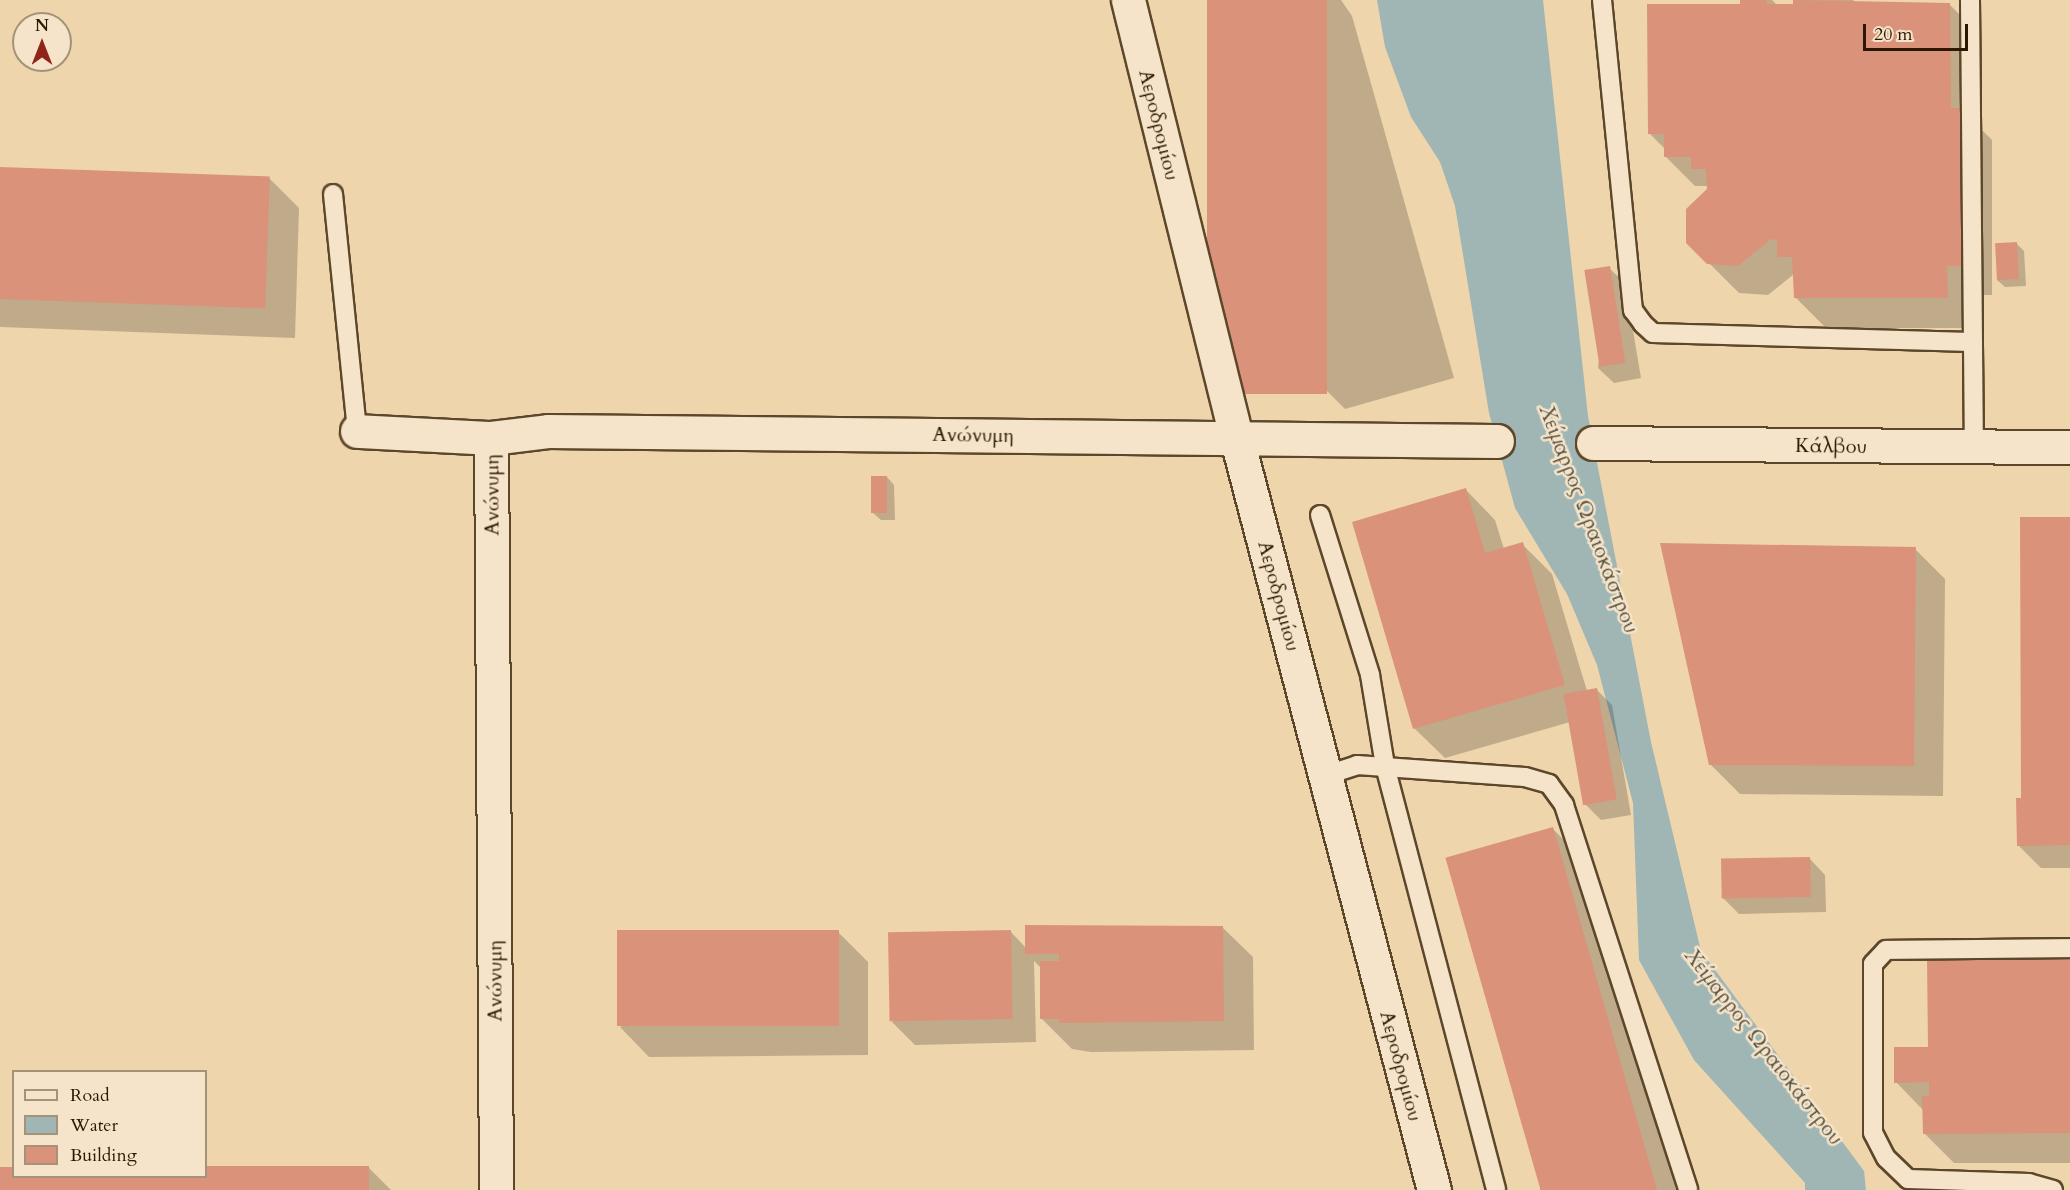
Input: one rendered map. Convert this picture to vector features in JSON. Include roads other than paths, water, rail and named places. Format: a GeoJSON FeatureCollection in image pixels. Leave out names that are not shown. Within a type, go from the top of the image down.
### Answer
{"type":"FeatureCollection","features":[{"type":"Feature","properties":{"kind":"street","name":"Αεροδρομίου"},"geometry":{"type":"LineString","coordinates":[[1128,0],[1236,436],[1327,775],[1434,1190]]}},
{"type":"Feature","properties":{"kind":"street"},"geometry":{"type":"LineString","coordinates":[[357,430],[491,438]]}},
{"type":"Feature","properties":{"kind":"street","name":"Ανώνυμη"},"geometry":{"type":"LineString","coordinates":[[496,1190],[491,438],[548,430],[1236,436],[1497,441]]}},
{"type":"Feature","properties":{"kind":"street","name":"Κάλβου"},"geometry":{"type":"LineString","coordinates":[[1593,443],[1974,448],[2070,447]]}},
{"type":"Feature","properties":{"kind":"lane"},"geometry":{"type":"LineString","coordinates":[[1602,0],[1633,310],[1643,324],[1653,333],[1971,342]]}},
{"type":"Feature","properties":{"kind":"lane"},"geometry":{"type":"LineString","coordinates":[[1970,0],[1971,342],[1974,448]]}},
{"type":"Feature","properties":{"kind":"lane"},"geometry":{"type":"LineString","coordinates":[[333,194],[357,430]]}},
{"type":"Feature","properties":{"kind":"lane"},"geometry":{"type":"LineString","coordinates":[[1320,514],[1370,675],[1385,766],[1496,1190]]}},
{"type":"Feature","properties":{"kind":"lane"},"geometry":{"type":"LineString","coordinates":[[1327,775],[1358,765],[1385,766],[1525,777],[1549,784],[1564,805],[1688,1190]]}},
{"type":"Feature","properties":{"kind":"lane"},"geometry":{"type":"LineString","coordinates":[[2053,1190],[2029,1183],[1908,1179],[1886,1158],[1873,1133],[1873,964],[1886,950],[2070,948]]}},
{"type":"Feature","properties":{"kind":"water","name":"Χείμαρρος Ωραιοκάστρου"},"geometry":{"type":"Polygon","coordinates":[[[1377,0],[1543,0],[1588,416],[1651,742],[1701,951],[1864,1171],[1866,1190],[1805,1190],[1805,1183],[1694,1060],[1639,960],[1633,803],[1597,665],[1567,594],[1515,508],[1489,413],[1455,206],[1440,162],[1411,117],[1385,47],[1377,0]]]}}]}
